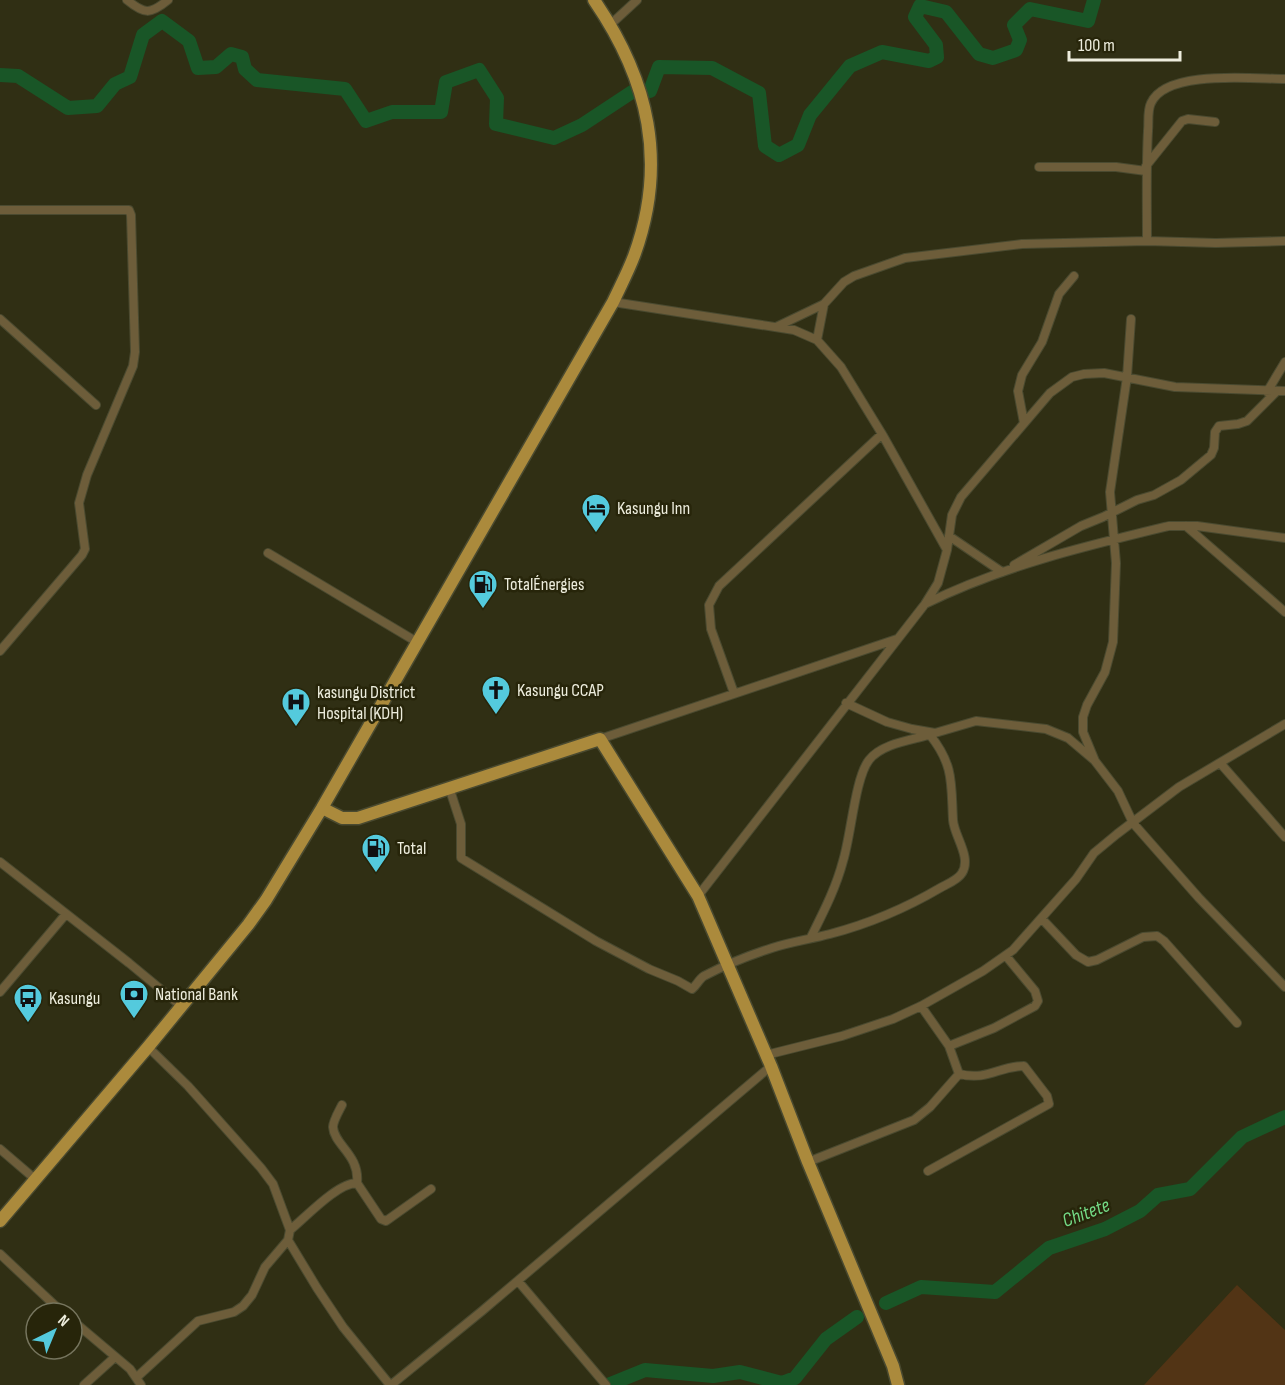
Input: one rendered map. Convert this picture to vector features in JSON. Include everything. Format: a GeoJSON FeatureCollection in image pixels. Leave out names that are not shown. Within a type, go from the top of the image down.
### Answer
{"type":"FeatureCollection","features":[{"type":"Feature","properties":{"kind":"main road"},"geometry":{"type":"LineString","coordinates":[[0,1221],[258,913],[322,808],[613,302],[634,255],[646,212],[651,162],[647,113],[635,74],[611,24],[594,0]]}},
{"type":"Feature","properties":{"kind":"main road"},"geometry":{"type":"LineString","coordinates":[[322,808],[350,819],[600,739],[698,896],[769,1060],[898,1385]]}},
{"type":"Feature","properties":{"kind":"street"},"geometry":{"type":"LineString","coordinates":[[127,0],[141,12],[158,8],[168,0]]}},
{"type":"Feature","properties":{"kind":"street"},"geometry":{"type":"LineString","coordinates":[[611,24],[637,0]]}},
{"type":"Feature","properties":{"kind":"street"},"geometry":{"type":"LineString","coordinates":[[1147,241],[1146,169],[1151,102],[1161,92],[1191,80],[1285,79]]}},
{"type":"Feature","properties":{"kind":"street"},"geometry":{"type":"LineString","coordinates":[[1146,169],[1182,121],[1188,119],[1215,122]]}},
{"type":"Feature","properties":{"kind":"street"},"geometry":{"type":"LineString","coordinates":[[1039,167],[1146,169]]}},
{"type":"Feature","properties":{"kind":"street"},"geometry":{"type":"LineString","coordinates":[[0,210],[129,210],[135,352],[133,366],[87,475],[79,503],[85,549],[0,651]]}},
{"type":"Feature","properties":{"kind":"street"},"geometry":{"type":"LineString","coordinates":[[775,327],[824,304],[844,282],[854,276],[905,258],[1022,244],[1285,241]]}},
{"type":"Feature","properties":{"kind":"street"},"geometry":{"type":"LineString","coordinates":[[1024,423],[1018,391],[1022,375],[1042,342],[1059,294],[1074,276]]}},
{"type":"Feature","properties":{"kind":"street"},"geometry":{"type":"LineString","coordinates":[[613,302],[794,330],[817,340],[841,366],[947,550]]}},
{"type":"Feature","properties":{"kind":"street"},"geometry":{"type":"LineString","coordinates":[[817,340],[824,304]]}},
{"type":"Feature","properties":{"kind":"street"},"geometry":{"type":"LineString","coordinates":[[1095,761],[1083,732],[1083,717],[1105,672],[1113,642],[1116,612],[1111,478],[1127,377],[1131,318]]}},
{"type":"Feature","properties":{"kind":"street"},"geometry":{"type":"LineString","coordinates":[[0,319],[96,405]]}},
{"type":"Feature","properties":{"kind":"street"},"geometry":{"type":"LineString","coordinates":[[1004,571],[1080,526],[1137,500],[1154,495],[1181,480],[1211,455],[1218,426],[1246,421],[1272,392],[1285,362]]}},
{"type":"Feature","properties":{"kind":"street"},"geometry":{"type":"LineString","coordinates":[[698,896],[925,604],[938,584],[947,550],[952,515],[961,497],[1055,388],[1072,377],[1093,373],[1182,387],[1285,391]]}},
{"type":"Feature","properties":{"kind":"street"},"geometry":{"type":"LineString","coordinates":[[734,693],[711,630],[709,604],[719,586],[882,434]]}},
{"type":"Feature","properties":{"kind":"street"},"geometry":{"type":"LineString","coordinates":[[925,604],[967,584],[1004,571],[1169,526],[1210,527],[1285,538]]}},
{"type":"Feature","properties":{"kind":"street"},"geometry":{"type":"LineString","coordinates":[[1186,526],[1285,612]]}},
{"type":"Feature","properties":{"kind":"street"},"geometry":{"type":"LineString","coordinates":[[949,536],[1004,571]]}},
{"type":"Feature","properties":{"kind":"street"},"geometry":{"type":"LineString","coordinates":[[268,553],[417,642]]}},
{"type":"Feature","properties":{"kind":"street"},"geometry":{"type":"LineString","coordinates":[[600,739],[897,639]]}},
{"type":"Feature","properties":{"kind":"street"},"geometry":{"type":"LineString","coordinates":[[449,787],[461,824],[461,858],[596,941],[692,988],[704,976],[774,947],[830,934],[884,915],[925,897],[957,879],[962,873],[965,866],[962,846],[953,827],[948,764],[932,734],[887,722],[846,703]]}},
{"type":"Feature","properties":{"kind":"street"},"geometry":{"type":"LineString","coordinates":[[811,937],[829,901],[843,862],[860,778],[869,759],[884,748],[976,722],[1016,724],[1046,729],[1068,738],[1095,761],[1118,792],[1133,823],[1199,898],[1285,987]]}},
{"type":"Feature","properties":{"kind":"street"},"geometry":{"type":"LineString","coordinates":[[288,1240],[343,1326],[391,1385],[518,1281],[769,1060],[864,1030],[921,1006],[1006,956],[1042,919],[1094,853],[1179,787],[1285,724]]}},
{"type":"Feature","properties":{"kind":"street"},"geometry":{"type":"LineString","coordinates":[[1221,764],[1285,837]]}},
{"type":"Feature","properties":{"kind":"street"},"geometry":{"type":"LineString","coordinates":[[0,862],[181,1006]]}},
{"type":"Feature","properties":{"kind":"street"},"geometry":{"type":"LineString","coordinates":[[0,992],[66,914]]}},
{"type":"Feature","properties":{"kind":"street"},"geometry":{"type":"LineString","coordinates":[[1042,919],[1076,955],[1088,962],[1097,960],[1143,937],[1157,936],[1237,1023]]}},
{"type":"Feature","properties":{"kind":"street"},"geometry":{"type":"LineString","coordinates":[[949,1046],[994,1028],[1035,1006],[1038,1000],[1035,991],[1006,956]]}},
{"type":"Feature","properties":{"kind":"street"},"geometry":{"type":"LineString","coordinates":[[921,1006],[949,1046],[959,1074]]}},
{"type":"Feature","properties":{"kind":"street"},"geometry":{"type":"LineString","coordinates":[[84,1330],[139,1381],[198,1321],[234,1312],[243,1306],[252,1295],[265,1267],[288,1240],[290,1230],[273,1184],[188,1086],[148,1047]]}},
{"type":"Feature","properties":{"kind":"street"},"geometry":{"type":"LineString","coordinates":[[928,1171],[1049,1104],[1047,1096],[1024,1066],[984,1076],[973,1077],[959,1074]]}},
{"type":"Feature","properties":{"kind":"street"},"geometry":{"type":"LineString","coordinates":[[808,1162],[914,1120],[930,1107],[959,1074]]}},
{"type":"Feature","properties":{"kind":"street"},"geometry":{"type":"LineString","coordinates":[[342,1105],[333,1127],[336,1136],[356,1164],[357,1182],[381,1219],[386,1221],[431,1189]]}},
{"type":"Feature","properties":{"kind":"street"},"geometry":{"type":"LineString","coordinates":[[0,1149],[35,1179]]}},
{"type":"Feature","properties":{"kind":"street"},"geometry":{"type":"LineString","coordinates":[[290,1230],[322,1202],[350,1183],[357,1182]]}},
{"type":"Feature","properties":{"kind":"street"},"geometry":{"type":"LineString","coordinates":[[0,1254],[50,1301]]}},
{"type":"Feature","properties":{"kind":"street"},"geometry":{"type":"LineString","coordinates":[[518,1281],[606,1385]]}},
{"type":"Feature","properties":{"kind":"street"},"geometry":{"type":"LineString","coordinates":[[84,1385],[115,1357]]}},
{"type":"Feature","properties":{"kind":"shaded area"},"geometry":{"type":"Polygon","coordinates":[[[1237,1285],[1285,1330],[1285,1385],[1144,1385],[1237,1285]]]}},
{"type":"Feature","properties":{"kind":"waterway"},"geometry":{"type":"LineString","coordinates":[[650,91],[659,67],[712,68],[759,93],[765,146],[779,155],[798,145],[810,115],[850,66],[882,52],[929,61],[937,57],[936,45],[915,17],[920,6],[946,12],[979,54],[993,58],[1016,50],[1020,40],[1014,25],[1030,9],[1088,21],[1094,0]]}},
{"type":"Feature","properties":{"kind":"waterway"},"geometry":{"type":"LineString","coordinates":[[0,75],[18,76],[68,108],[97,106],[115,84],[130,77],[143,35],[162,21],[189,41],[198,68],[216,67],[231,54],[242,57],[245,69],[257,80],[345,89],[366,121],[392,112],[441,112],[446,82],[479,70],[497,98],[496,124],[554,138],[582,125],[632,92]]}},
{"type":"Feature","properties":{"kind":"waterway","name":"Chitete"},"geometry":{"type":"LineString","coordinates":[[886,1303],[921,1287],[995,1292],[1049,1248],[1105,1229],[1140,1211],[1158,1195],[1190,1189],[1242,1137],[1285,1117]]}},
{"type":"Feature","properties":{"kind":"waterway","name":"Chitete"},"geometry":{"type":"LineString","coordinates":[[608,1385],[645,1370],[713,1376],[740,1372],[782,1383],[795,1378],[826,1339],[857,1317]]}},
{"type":"Feature","properties":{"kind":"place","name":"Kasungu Inn"},"geometry":{"type":"Point","coordinates":[596,534]}},
{"type":"Feature","properties":{"kind":"place","name":"TotalÉnergies"},"geometry":{"type":"Point","coordinates":[483,610]}},
{"type":"Feature","properties":{"kind":"place","name":"Kasungu CCAP"},"geometry":{"type":"Point","coordinates":[496,716]}},
{"type":"Feature","properties":{"kind":"place","name":"kasungu District Hospital (KDH)"},"geometry":{"type":"Point","coordinates":[296,728]}},
{"type":"Feature","properties":{"kind":"place","name":"Total"},"geometry":{"type":"Point","coordinates":[376,874]}},
{"type":"Feature","properties":{"kind":"place","name":"National Bank"},"geometry":{"type":"Point","coordinates":[134,1020]}},
{"type":"Feature","properties":{"kind":"place","name":"Kasungu"},"geometry":{"type":"Point","coordinates":[28,1024]}}]}
